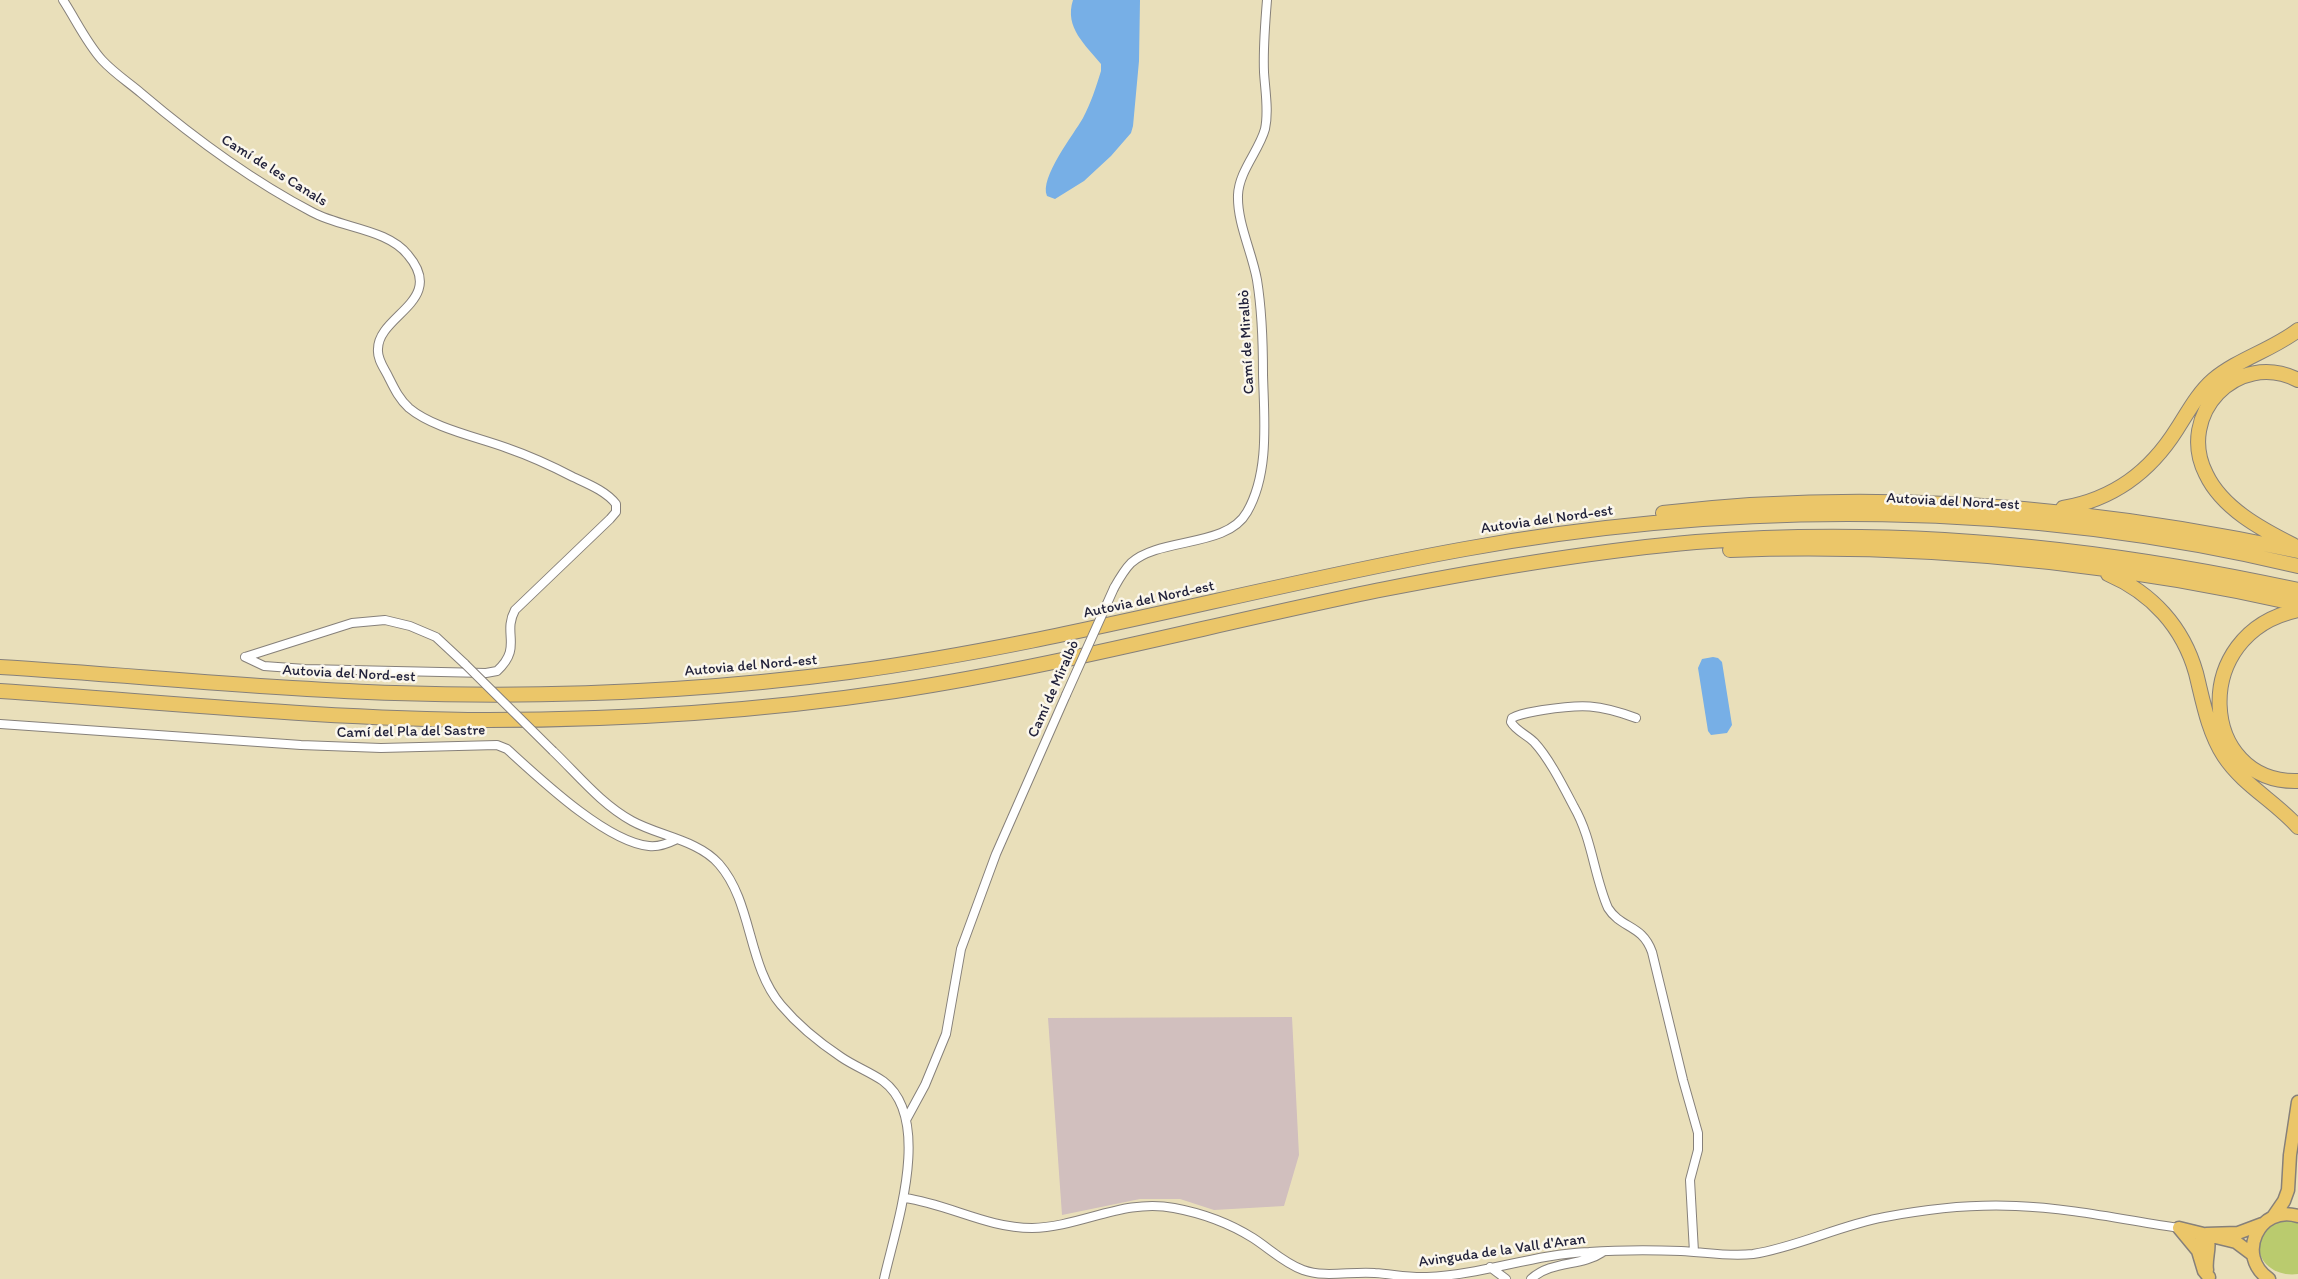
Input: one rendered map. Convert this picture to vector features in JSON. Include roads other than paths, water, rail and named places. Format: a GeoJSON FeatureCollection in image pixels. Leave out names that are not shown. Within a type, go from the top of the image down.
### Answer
{"type":"FeatureCollection","features":[{"type":"Feature","properties":{"kind":"highway"},"geometry":{"type":"LineString","coordinates":[[2048,510],[2089,502],[2122,488],[2156,459],[2208,385],[2227,370],[2298,330]]}},
{"type":"Feature","properties":{"kind":"highway"},"geometry":{"type":"LineString","coordinates":[[2298,380],[2281,373],[2266,372],[2252,374],[2230,383],[2214,397],[2206,408],[2200,424],[2198,446],[2206,476],[2226,501],[2269,532],[2298,549]]}},
{"type":"Feature","properties":{"kind":"highway"},"geometry":{"type":"LineString","coordinates":[[1306,581],[1337,567],[1438,547],[1558,527],[1684,510],[1792,503],[1886,500],[1947,502],[2048,510],[2168,526],[2298,549]]}},
{"type":"Feature","properties":{"kind":"highway","name":"Autovia del Nord-est"},"geometry":{"type":"LineString","coordinates":[[0,667],[306,689],[397,693],[543,695],[688,688],[836,674],[964,654],[1095,629],[1306,581],[1455,550],[1599,528],[1711,518],[1802,513],[1948,516],[2067,526],[2173,541],[2298,566]]}},
{"type":"Feature","properties":{"kind":"highway"},"geometry":{"type":"LineString","coordinates":[[0,691],[290,712],[406,718],[574,719],[714,711],[894,691],[984,676],[1387,588],[1546,561],[1693,543],[1772,539],[1889,538],[1959,541],[2134,559],[2298,590]]}},
{"type":"Feature","properties":{"kind":"highway"},"geometry":{"type":"LineString","coordinates":[[1632,550],[1645,553],[1783,549],[1969,555],[2091,567],[2197,583],[2298,604]]}},
{"type":"Feature","properties":{"kind":"highway"},"geometry":{"type":"LineString","coordinates":[[2091,567],[2137,589],[2151,600],[2168,618],[2188,652],[2211,728],[2224,755],[2240,775],[2298,827]]}},
{"type":"Feature","properties":{"kind":"highway"},"geometry":{"type":"LineString","coordinates":[[2298,610],[2277,615],[2262,622],[2238,645],[2225,668],[2219,702],[2227,735],[2243,760],[2253,770],[2270,778],[2298,781]]}},
{"type":"Feature","properties":{"kind":"main road"},"geometry":{"type":"LineString","coordinates":[[2276,1216],[2288,1190],[2291,1148],[2298,1102]]}},
{"type":"Feature","properties":{"kind":"main road"},"geometry":{"type":"LineString","coordinates":[[2206,1234],[2238,1234],[2276,1216],[2290,1199],[2298,1167]]}},
{"type":"Feature","properties":{"kind":"main road"},"geometry":{"type":"LineString","coordinates":[[2276,1216],[2298,1216]]}},
{"type":"Feature","properties":{"kind":"main road"},"geometry":{"type":"LineString","coordinates":[[2262,1224],[2253,1241],[2252,1254],[2256,1265],[2265,1277]]}},
{"type":"Feature","properties":{"kind":"main road"},"geometry":{"type":"LineString","coordinates":[[2178,1228],[2238,1243],[2252,1254]]}},
{"type":"Feature","properties":{"kind":"main road"},"geometry":{"type":"LineString","coordinates":[[2178,1228],[2203,1250]]}},
{"type":"Feature","properties":{"kind":"main road"},"geometry":{"type":"LineString","coordinates":[[2206,1234],[2203,1250],[2210,1278]]}},
{"type":"Feature","properties":{"kind":"main road"},"geometry":{"type":"LineString","coordinates":[[2203,1250],[2224,1240]]}},
{"type":"Feature","properties":{"kind":"street","name":"Camí de les Canals"},"geometry":{"type":"LineString","coordinates":[[63,0],[90,45],[101,59],[183,129],[308,210],[338,224],[384,238],[402,248],[409,256],[418,273],[419,285],[417,292],[409,305],[384,333],[378,346],[382,365],[396,393],[408,407],[439,424],[518,452],[582,481],[614,501],[616,512],[515,610],[511,621],[511,653],[497,671],[486,673],[305,669],[264,666],[245,657],[352,624],[385,620],[410,626],[436,637],[465,664],[553,751],[594,791],[622,815],[641,826],[675,840]]}},
{"type":"Feature","properties":{"kind":"street","name":"Camí de Miralbò"},"geometry":{"type":"LineString","coordinates":[[906,1120],[925,1085],[946,1034],[962,949],[992,863],[1114,588],[1126,569],[1140,557],[1215,534],[1233,526],[1248,511],[1257,484],[1264,435],[1262,324],[1256,279],[1241,217],[1238,196],[1243,177],[1262,137],[1266,123],[1264,50],[1267,0]]}},
{"type":"Feature","properties":{"kind":"street"},"geometry":{"type":"LineString","coordinates":[[1636,718],[1608,708],[1582,705],[1523,714],[1512,718],[1511,722],[1538,748],[1578,815],[1608,908],[1616,917],[1642,934],[1650,946],[1685,1090],[1698,1132],[1698,1150],[1690,1175],[1694,1252]]}},
{"type":"Feature","properties":{"kind":"street","name":"Camí del Pla del Sastre"},"geometry":{"type":"LineString","coordinates":[[0,724],[292,745],[381,748],[497,745],[507,749],[569,802],[618,835],[647,846],[661,846],[675,840]]}},
{"type":"Feature","properties":{"kind":"street"},"geometry":{"type":"LineString","coordinates":[[675,840],[706,854],[724,871],[739,903],[762,974],[778,1001],[830,1049],[888,1085],[900,1102],[906,1120],[909,1149],[905,1198],[884,1279]]}},
{"type":"Feature","properties":{"kind":"street","name":"Avinguda de la Vall d'Aran"},"geometry":{"type":"LineString","coordinates":[[905,1198],[991,1223],[1031,1228],[1068,1223],[1132,1206],[1173,1208],[1233,1227],[1288,1263],[1303,1270],[1317,1273],[1376,1273],[1424,1277],[1562,1254],[1604,1251],[1694,1252],[1716,1255],[1751,1254],[1871,1220],[1915,1213],[1992,1206],[2060,1210],[2178,1228]]}},
{"type":"Feature","properties":{"kind":"street"},"geometry":{"type":"LineString","coordinates":[[1531,1279],[1550,1267],[1589,1259],[1604,1251]]}},
{"type":"Feature","properties":{"kind":"street"},"geometry":{"type":"LineString","coordinates":[[1490,1266],[1506,1279]]}},
{"type":"Feature","properties":{"kind":"water"},"geometry":{"type":"Polygon","coordinates":[[[1073,0],[1140,0],[1139,61],[1131,133],[1111,156],[1084,181],[1055,199],[1047,196],[1048,178],[1086,112],[1101,71],[1101,64],[1083,43],[1074,28],[1071,19],[1073,0]]]}},
{"type":"Feature","properties":{"kind":"water"},"geometry":{"type":"Polygon","coordinates":[[[1718,658],[1722,662],[1732,725],[1727,733],[1711,735],[1708,731],[1698,668],[1702,659],[1718,658]]]}}]}
